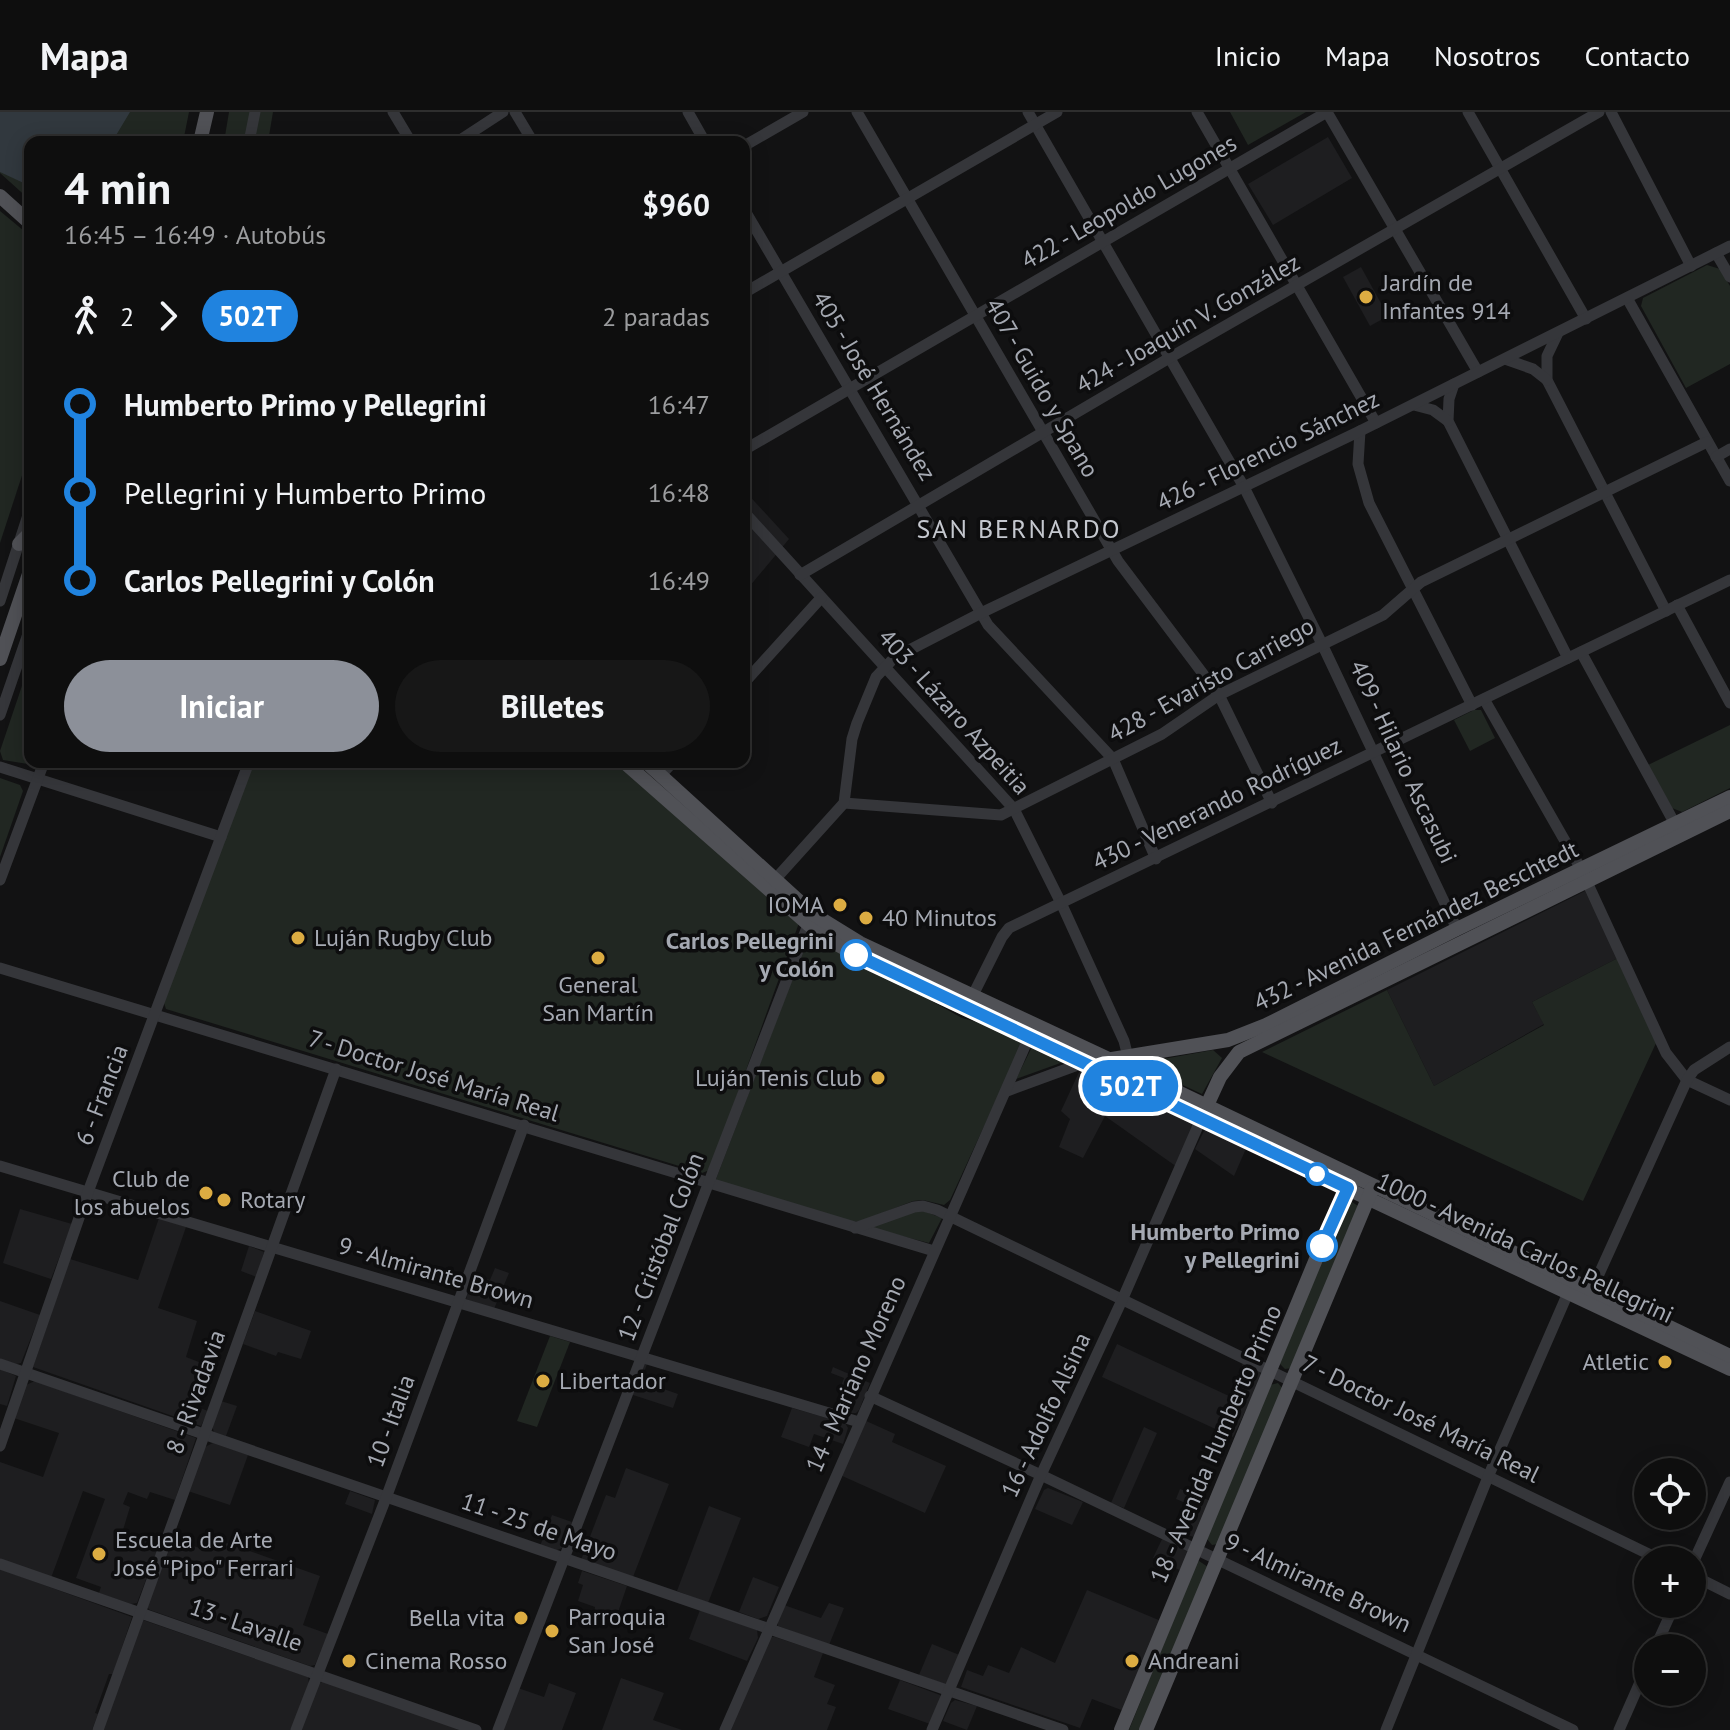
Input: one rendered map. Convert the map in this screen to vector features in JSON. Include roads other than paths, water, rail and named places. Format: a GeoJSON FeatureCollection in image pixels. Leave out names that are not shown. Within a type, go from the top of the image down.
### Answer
{"type":"FeatureCollection","features":[{"type":"Feature","properties":{"kind":"main road"},"geometry":{"type":"LineString","coordinates":[[204,136],[207,112]]}},
{"type":"Feature","properties":{"kind":"main road"},"geometry":{"type":"LineString","coordinates":[[0,196],[24,218]]}},
{"type":"Feature","properties":{"kind":"main road"},"geometry":{"type":"LineString","coordinates":[[19,544],[24,539]]}},
{"type":"Feature","properties":{"kind":"main road"},"geometry":{"type":"LineString","coordinates":[[0,659],[24,593]]}},
{"type":"Feature","properties":{"kind":"main road","name":"1000 - Avenida Carlos Pellegrini"},"geometry":{"type":"LineString","coordinates":[[631,768],[772,884]]}},
{"type":"Feature","properties":{"kind":"main road","name":"1000 - Avenida Carlos Pellegrini"},"geometry":{"type":"LineString","coordinates":[[653,768],[810,919],[824,937],[879,968],[1083,1063],[1204,1113],[1570,1288],[1730,1356]]}},
{"type":"Feature","properties":{"kind":"main road","name":"432 - Avenida Fernández Beschtedt"},"geometry":{"type":"LineString","coordinates":[[1204,1113],[1226,1066],[1239,1052],[1730,797]]}},
{"type":"Feature","properties":{"kind":"main road","name":"432 - Avenida Fernández Beschtedt"},"geometry":{"type":"LineString","coordinates":[[1111,1060],[1238,1037],[1457,929],[1730,811]]}},
{"type":"Feature","properties":{"kind":"main road","name":"1000 - Avenida Carlos Pellegrini"},"geometry":{"type":"LineString","coordinates":[[810,919],[1111,1060],[1204,1113]]}},
{"type":"Feature","properties":{"kind":"main road"},"geometry":{"type":"LineString","coordinates":[[1212,1042],[1221,1051],[1226,1066]]}},
{"type":"Feature","properties":{"kind":"main road"},"geometry":{"type":"LineString","coordinates":[[1083,1063],[1111,1060]]}},
{"type":"Feature","properties":{"kind":"main road","name":"18 - Avenida Humberto Primo"},"geometry":{"type":"LineString","coordinates":[[1121,1730],[1351,1182]]}},
{"type":"Feature","properties":{"kind":"main road","name":"18 - Avenida Humberto Primo"},"geometry":{"type":"LineString","coordinates":[[1146,1730],[1371,1191]]}},
{"type":"Feature","properties":{"kind":"main road","name":"1000 - Avenida Carlos Pellegrini"},"geometry":{"type":"LineString","coordinates":[[1589,1296],[1730,1369]]}},
{"type":"Feature","properties":{"kind":"street"},"geometry":{"type":"LineString","coordinates":[[250,136],[255,112]]}},
{"type":"Feature","properties":{"kind":"street"},"geometry":{"type":"LineString","coordinates":[[393,112],[407,136]]}},
{"type":"Feature","properties":{"kind":"street"},"geometry":{"type":"LineString","coordinates":[[466,136],[503,112]]}},
{"type":"Feature","properties":{"kind":"street"},"geometry":{"type":"LineString","coordinates":[[515,112],[529,136]]}},
{"type":"Feature","properties":{"kind":"street"},"geometry":{"type":"LineString","coordinates":[[688,112],[702,136]]}},
{"type":"Feature","properties":{"kind":"street"},"geometry":{"type":"LineString","coordinates":[[750,143],[803,112]]}},
{"type":"Feature","properties":{"kind":"street","name":"407 - Guido y Spano"},"geometry":{"type":"LineString","coordinates":[[857,112],[1111,550],[1219,695],[1272,803]]}},
{"type":"Feature","properties":{"kind":"street","name":"409 - Hilario Ascasubi"},"geometry":{"type":"LineString","coordinates":[[1028,112],[1244,487],[1457,929]]}},
{"type":"Feature","properties":{"kind":"street"},"geometry":{"type":"LineString","coordinates":[[750,290],[1057,112]]}},
{"type":"Feature","properties":{"kind":"street"},"geometry":{"type":"LineString","coordinates":[[1197,112],[1376,423]]}},
{"type":"Feature","properties":{"kind":"street"},"geometry":{"type":"LineString","coordinates":[[1327,112],[1478,372]]}},
{"type":"Feature","properties":{"kind":"street","name":"422 - Leopoldo Lugones"},"geometry":{"type":"LineString","coordinates":[[750,447],[1327,112]]}},
{"type":"Feature","properties":{"kind":"street"},"geometry":{"type":"LineString","coordinates":[[1468,112],[1586,319]]}},
{"type":"Feature","properties":{"kind":"street","name":"424 - Joaquín V. González"},"geometry":{"type":"LineString","coordinates":[[800,575],[1171,357],[1599,112]]}},
{"type":"Feature","properties":{"kind":"street"},"geometry":{"type":"LineString","coordinates":[[1611,112],[1691,266]]}},
{"type":"Feature","properties":{"kind":"street","name":"405 - José Hernández"},"geometry":{"type":"LineString","coordinates":[[750,219],[988,625],[1113,759],[1156,859]]}},
{"type":"Feature","properties":{"kind":"street","name":"426 - Florencio Sánchez"},"geometry":{"type":"LineString","coordinates":[[844,803],[852,739],[870,689],[894,658],[1413,405],[1730,246]]}},
{"type":"Feature","properties":{"kind":"street"},"geometry":{"type":"LineString","coordinates":[[1716,253],[1730,277]]}},
{"type":"Feature","properties":{"kind":"street"},"geometry":{"type":"LineString","coordinates":[[1627,298],[1730,481]]}},
{"type":"Feature","properties":{"kind":"street"},"geometry":{"type":"LineString","coordinates":[[1547,380],[1547,356],[1559,333]]}},
{"type":"Feature","properties":{"kind":"street"},"geometry":{"type":"LineString","coordinates":[[1505,359],[1533,369],[1547,380],[1666,611]]}},
{"type":"Feature","properties":{"kind":"street"},"geometry":{"type":"LineString","coordinates":[[1448,421],[1449,399],[1454,384]]}},
{"type":"Feature","properties":{"kind":"street"},"geometry":{"type":"LineString","coordinates":[[1413,405],[1433,410],[1448,421],[1568,658]]}},
{"type":"Feature","properties":{"kind":"street"},"geometry":{"type":"LineString","coordinates":[[1360,431],[1358,464],[1363,489],[1472,705]]}},
{"type":"Feature","properties":{"kind":"street","name":"428 - Evaristo Carriego"},"geometry":{"type":"LineString","coordinates":[[844,803],[993,816],[1014,809],[1162,734],[1219,695],[1383,615],[1413,588],[1707,442]]}},
{"type":"Feature","properties":{"kind":"street"},"geometry":{"type":"LineString","coordinates":[[1716,457],[1730,449]]}},
{"type":"Feature","properties":{"kind":"street","name":"403 - Lázaro Azpeitia"},"geometry":{"type":"LineString","coordinates":[[750,519],[1014,809],[1062,905],[1124,1041],[1128,1057]]}},
{"type":"Feature","properties":{"kind":"street"},"geometry":{"type":"LineString","coordinates":[[0,601],[4,575],[24,528]]}},
{"type":"Feature","properties":{"kind":"street"},"geometry":{"type":"LineString","coordinates":[[4,575],[24,578]]}},
{"type":"Feature","properties":{"kind":"street","name":"430 - Venerando Rodríguez"},"geometry":{"type":"LineString","coordinates":[[972,997],[1009,928],[1730,580]]}},
{"type":"Feature","properties":{"kind":"street"},"geometry":{"type":"LineString","coordinates":[[750,676],[821,598]]}},
{"type":"Feature","properties":{"kind":"street"},"geometry":{"type":"LineString","coordinates":[[1677,605],[1730,703]]}},
{"type":"Feature","properties":{"kind":"street"},"geometry":{"type":"LineString","coordinates":[[0,715],[24,645]]}},
{"type":"Feature","properties":{"kind":"street"},"geometry":{"type":"LineString","coordinates":[[1581,652],[1675,824]]}},
{"type":"Feature","properties":{"kind":"street"},"geometry":{"type":"LineString","coordinates":[[1484,699],[1584,874],[1666,1053],[1687,1080],[1730,1100]]}},
{"type":"Feature","properties":{"kind":"street"},"geometry":{"type":"LineString","coordinates":[[0,767],[221,837]]}},
{"type":"Feature","properties":{"kind":"street"},"geometry":{"type":"LineString","coordinates":[[0,880],[42,768]]}},
{"type":"Feature","properties":{"kind":"street","name":"6 - Francia"},"geometry":{"type":"LineString","coordinates":[[0,1446],[88,1192],[247,768]]}},
{"type":"Feature","properties":{"kind":"street"},"geometry":{"type":"LineString","coordinates":[[661,775],[667,768]]}},
{"type":"Feature","properties":{"kind":"street"},"geometry":{"type":"LineString","coordinates":[[772,884],[844,803]]}},
{"type":"Feature","properties":{"kind":"street","name":"12 - Cristóbal Colón"},"geometry":{"type":"LineString","coordinates":[[498,1730],[810,919]]}},
{"type":"Feature","properties":{"kind":"street","name":"7 - Doctor José María Real"},"geometry":{"type":"LineString","coordinates":[[0,968],[934,1251]]}},
{"type":"Feature","properties":{"kind":"street","name":"14 - Mariano Moreno"},"geometry":{"type":"LineString","coordinates":[[725,1730],[1029,1037]]}},
{"type":"Feature","properties":{"kind":"street"},"geometry":{"type":"LineString","coordinates":[[1589,1296],[1687,1080],[1694,1070],[1730,1047]]}},
{"type":"Feature","properties":{"kind":"street"},"geometry":{"type":"LineString","coordinates":[[1007,1091],[1083,1063]]}},
{"type":"Feature","properties":{"kind":"street","name":"8 - Rivadavia"},"geometry":{"type":"LineString","coordinates":[[98,1730],[336,1069]]}},
{"type":"Feature","properties":{"kind":"street","name":"16 - Adolfo Alsina"},"geometry":{"type":"LineString","coordinates":[[932,1730],[1041,1475],[1204,1113]]}},
{"type":"Feature","properties":{"kind":"street","name":"10 - Italia"},"geometry":{"type":"LineString","coordinates":[[296,1730],[386,1498],[524,1125]]}},
{"type":"Feature","properties":{"kind":"street","name":"9 - Almirante Brown"},"geometry":{"type":"LineString","coordinates":[[0,1166],[859,1422]]}},
{"type":"Feature","properties":{"kind":"street","name":"7 - Doctor José María Real"},"geometry":{"type":"LineString","coordinates":[[855,1228],[914,1207],[923,1206],[950,1217],[1634,1547]]}},
{"type":"Feature","properties":{"kind":"street"},"geometry":{"type":"LineString","coordinates":[[1386,1730],[1488,1477],[1570,1288]]}},
{"type":"Feature","properties":{"kind":"street","name":"11 - 25 de Mayo"},"geometry":{"type":"LineString","coordinates":[[0,1364],[1063,1730]]}},
{"type":"Feature","properties":{"kind":"street","name":"9 - Almirante Brown"},"geometry":{"type":"LineString","coordinates":[[870,1396],[1573,1730]]}},
{"type":"Feature","properties":{"kind":"street"},"geometry":{"type":"LineString","coordinates":[[1701,1546],[1730,1482]]}},
{"type":"Feature","properties":{"kind":"street","name":"13 - Lavalle"},"geometry":{"type":"LineString","coordinates":[[0,1564],[476,1730]]}},
{"type":"Feature","properties":{"kind":"street"},"geometry":{"type":"LineString","coordinates":[[1706,1582],[1730,1594]]}},
{"type":"Feature","properties":{"kind":"street"},"geometry":{"type":"LineString","coordinates":[[1619,1730],[1634,1696]]}},
{"type":"Feature","properties":{"kind":"place","name":"Jardín de Infantes 914"},"geometry":{"type":"Point","coordinates":[1366,297]}},
{"type":"Feature","properties":{"kind":"place","name":"IOMA"},"geometry":{"type":"Point","coordinates":[840,905]}},
{"type":"Feature","properties":{"kind":"place","name":"40 Minutos"},"geometry":{"type":"Point","coordinates":[866,918]}},
{"type":"Feature","properties":{"kind":"place","name":"Luján Rugby Club"},"geometry":{"type":"Point","coordinates":[298,938]}},
{"type":"Feature","properties":{"kind":"place","name":"Carlos Pellegrini y Colón"},"geometry":{"type":"Point","coordinates":[856,955]}},
{"type":"Feature","properties":{"kind":"place","name":"General San Martín"},"geometry":{"type":"Point","coordinates":[598,958]}},
{"type":"Feature","properties":{"kind":"place","name":"Luján Tenis Club"},"geometry":{"type":"Point","coordinates":[878,1078]}},
{"type":"Feature","properties":{"kind":"place","name":"Club de los abuelos"},"geometry":{"type":"Point","coordinates":[206,1193]}},
{"type":"Feature","properties":{"kind":"place","name":"Rotary"},"geometry":{"type":"Point","coordinates":[224,1200]}},
{"type":"Feature","properties":{"kind":"place","name":"Humberto Primo y Pellegrini"},"geometry":{"type":"Point","coordinates":[1322,1246]}},
{"type":"Feature","properties":{"kind":"place","name":"Atletic"},"geometry":{"type":"Point","coordinates":[1665,1362]}},
{"type":"Feature","properties":{"kind":"place","name":"Libertador"},"geometry":{"type":"Point","coordinates":[543,1381]}},
{"type":"Feature","properties":{"kind":"place","name":"Escuela de Arte José \"Pipo\" Ferrari"},"geometry":{"type":"Point","coordinates":[99,1554]}},
{"type":"Feature","properties":{"kind":"place","name":"Bella vita"},"geometry":{"type":"Point","coordinates":[521,1618]}},
{"type":"Feature","properties":{"kind":"place","name":"Parroquia San José"},"geometry":{"type":"Point","coordinates":[552,1631]}},
{"type":"Feature","properties":{"kind":"place","name":"Cinema Rosso"},"geometry":{"type":"Point","coordinates":[349,1661]}},
{"type":"Feature","properties":{"kind":"place","name":"Andreani"},"geometry":{"type":"Point","coordinates":[1132,1661]}},
{"type":"Feature","properties":{"kind":"district","name":"SAN BERNARDO"},"geometry":{"type":"Point","coordinates":[1019,529]}}]}
